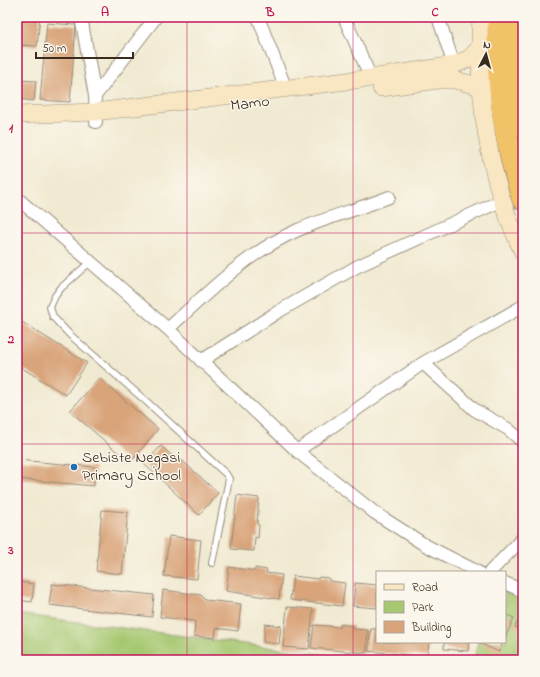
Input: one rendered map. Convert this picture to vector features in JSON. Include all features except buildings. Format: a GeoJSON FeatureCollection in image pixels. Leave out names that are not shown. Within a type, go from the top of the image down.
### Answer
{"type":"FeatureCollection","features":[{"type":"Feature","properties":{"kind":"highway"},"geometry":{"type":"LineString","coordinates":[[499,17],[499,77],[504,123],[513,168],[513,200]]}},
{"type":"Feature","properties":{"kind":"highway"},"geometry":{"type":"LineString","coordinates":[[517,17],[516,61],[523,125]]}},
{"type":"Feature","properties":{"kind":"street"},"geometry":{"type":"LineString","coordinates":[[81,17],[95,110]]}},
{"type":"Feature","properties":{"kind":"street"},"geometry":{"type":"LineString","coordinates":[[95,110],[156,17]]}},
{"type":"Feature","properties":{"kind":"street"},"geometry":{"type":"LineString","coordinates":[[258,17],[286,89]]}},
{"type":"Feature","properties":{"kind":"street"},"geometry":{"type":"LineString","coordinates":[[344,17],[371,78]]}},
{"type":"Feature","properties":{"kind":"street"},"geometry":{"type":"LineString","coordinates":[[438,17],[454,65]]}},
{"type":"Feature","properties":{"kind":"street"},"geometry":{"type":"LineString","coordinates":[[481,17],[479,48],[482,87],[490,148],[513,200],[523,252]]}},
{"type":"Feature","properties":{"kind":"street"},"geometry":{"type":"LineString","coordinates":[[17,115],[95,110],[371,78],[454,65],[470,58],[479,48]]}},
{"type":"Feature","properties":{"kind":"street","name":"Mamo"},"geometry":{"type":"LineString","coordinates":[[17,126],[95,110],[438,80],[456,80],[482,87]]}},
{"type":"Feature","properties":{"kind":"street"},"geometry":{"type":"LineString","coordinates":[[168,329],[238,266],[259,252],[297,230],[362,208],[389,197]]}},
{"type":"Feature","properties":{"kind":"street"},"geometry":{"type":"LineString","coordinates":[[17,198],[168,329],[297,451],[375,513],[425,546],[476,571]]}},
{"type":"Feature","properties":{"kind":"street"},"geometry":{"type":"LineString","coordinates":[[201,361],[276,313],[358,266],[513,200]]}},
{"type":"Feature","properties":{"kind":"street"},"geometry":{"type":"LineString","coordinates":[[297,451],[423,363],[523,306]]}},
{"type":"Feature","properties":{"kind":"street"},"geometry":{"type":"LineString","coordinates":[[423,363],[475,410],[508,429],[523,442]]}},
{"type":"Feature","properties":{"kind":"street"},"geometry":{"type":"LineString","coordinates":[[491,571],[523,538]]}},
{"type":"Feature","properties":{"kind":"street"},"geometry":{"type":"LineString","coordinates":[[506,584],[523,591]]}},
{"type":"Feature","properties":{"kind":"lane"},"geometry":{"type":"LineString","coordinates":[[90,262],[61,288],[55,296],[50,307],[53,317],[69,334],[226,474],[229,479],[212,563]]}},
{"type":"Feature","properties":{"kind":"green space"},"geometry":{"type":"Polygon","coordinates":[[[506,592],[523,599],[523,660],[474,660],[478,643],[506,643],[506,592]]]}},
{"type":"Feature","properties":{"kind":"green space"},"geometry":{"type":"Polygon","coordinates":[[[17,614],[335,656],[400,660],[17,660],[17,614]]]}},
{"type":"Feature","properties":{"kind":"place","name":"Sebiste Negasi Primary School"},"geometry":{"type":"Point","coordinates":[74,467]}}]}
